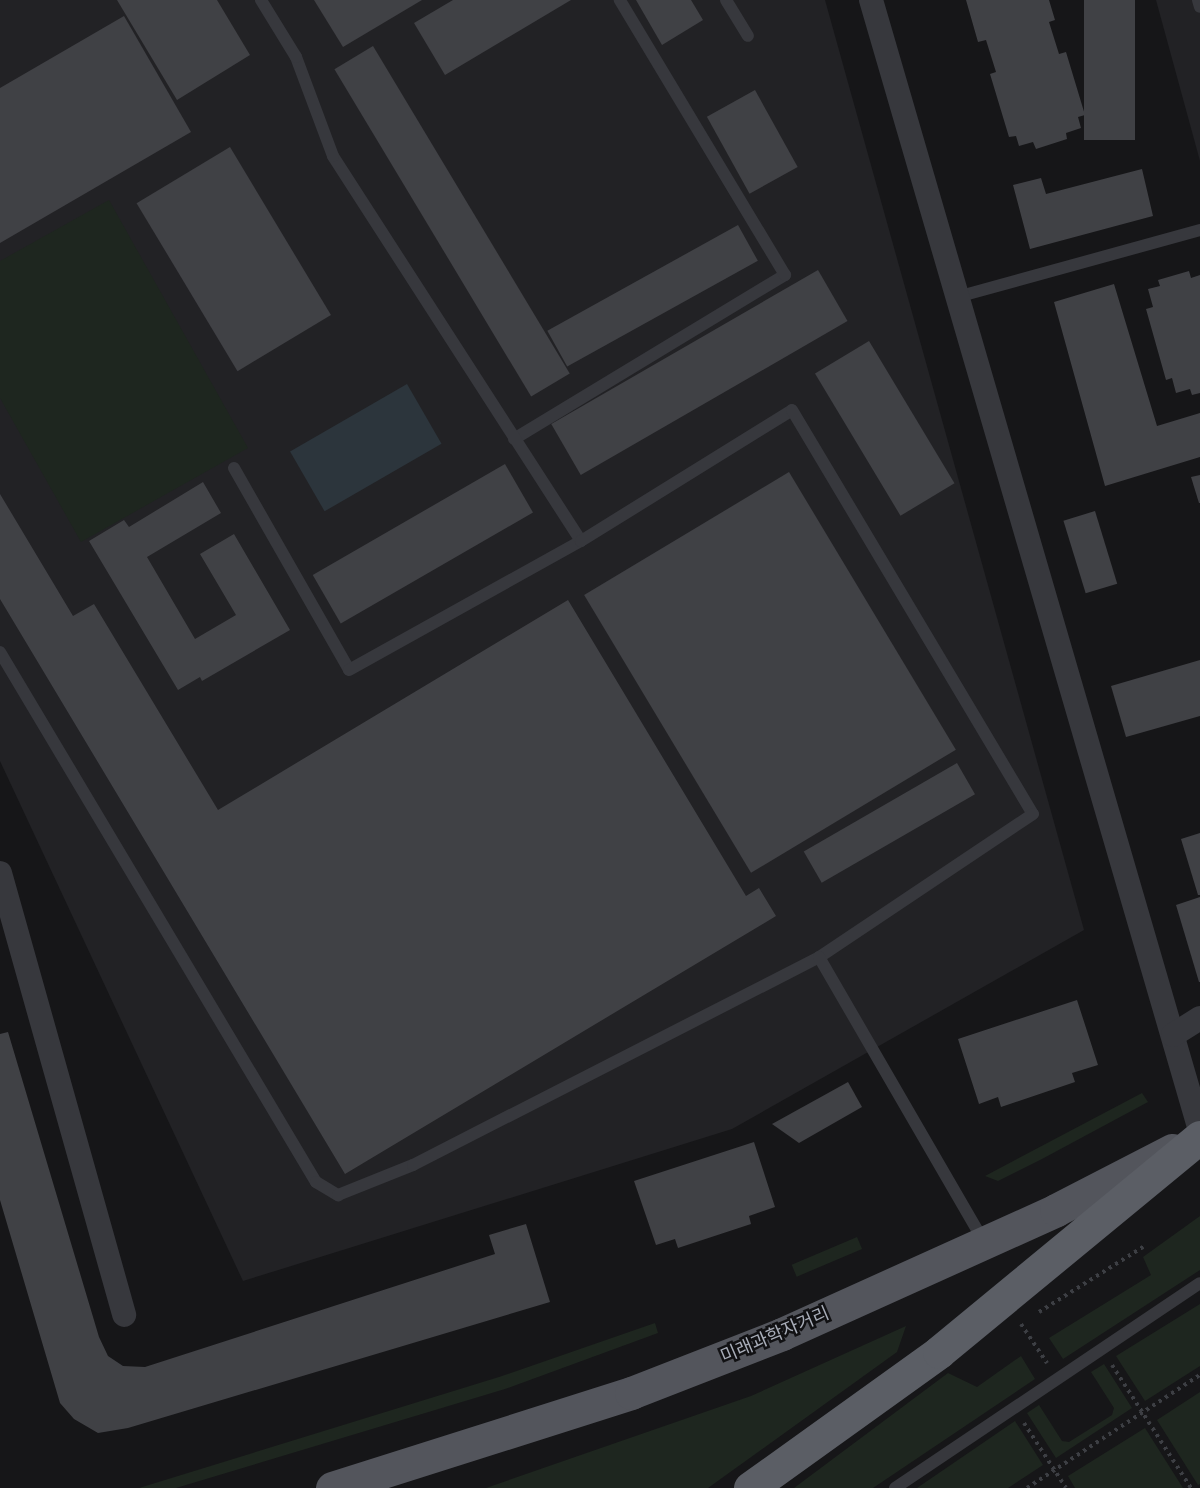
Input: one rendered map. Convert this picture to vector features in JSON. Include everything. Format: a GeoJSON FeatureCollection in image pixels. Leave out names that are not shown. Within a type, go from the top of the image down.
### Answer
{"type":"FeatureCollection","features":[{"type":"Feature","properties":{"kind":"highway"},"geometry":{"type":"LineString","coordinates":[[750,1488],[939,1352],[1200,1136]]}},
{"type":"Feature","properties":{"kind":"main road","name":"미래과학자거리"},"geometry":{"type":"LineString","coordinates":[[332,1488],[631,1393],[783,1334],[985,1243],[1200,1136]]}},
{"type":"Feature","properties":{"kind":"street"},"geometry":{"type":"LineString","coordinates":[[872,0],[1200,1130]]}},
{"type":"Feature","properties":{"kind":"street"},"geometry":{"type":"LineString","coordinates":[[0,873],[124,1315]]}},
{"type":"Feature","properties":{"kind":"street"},"geometry":{"type":"LineString","coordinates":[[1173,1035],[1200,1018]]}},
{"type":"Feature","properties":{"kind":"lane"},"geometry":{"type":"LineString","coordinates":[[261,0],[296,57],[333,156],[581,541]]}},
{"type":"Feature","properties":{"kind":"lane"},"geometry":{"type":"LineString","coordinates":[[514,439],[785,275],[620,0]]}},
{"type":"Feature","properties":{"kind":"lane"},"geometry":{"type":"LineString","coordinates":[[726,0],[748,36]]}},
{"type":"Feature","properties":{"kind":"lane"},"geometry":{"type":"LineString","coordinates":[[1198,0],[1200,7]]}},
{"type":"Feature","properties":{"kind":"lane"},"geometry":{"type":"LineString","coordinates":[[957,297],[1200,230]]}},
{"type":"Feature","properties":{"kind":"lane"},"geometry":{"type":"LineString","coordinates":[[0,652],[316,1182],[338,1195],[413,1165],[819,957],[1034,814],[792,410],[581,541],[349,670],[234,468]]}},
{"type":"Feature","properties":{"kind":"lane"},"geometry":{"type":"LineString","coordinates":[[819,957],[985,1243]]}},
{"type":"Feature","properties":{"kind":"lane"},"geometry":{"type":"LineString","coordinates":[[895,1488],[1200,1283]]}},
{"type":"Feature","properties":{"kind":"path"},"geometry":{"type":"LineString","coordinates":[[1011,1329],[1143,1247]]}},
{"type":"Feature","properties":{"kind":"path"},"geometry":{"type":"LineString","coordinates":[[1021,1323],[1051,1368]]}},
{"type":"Feature","properties":{"kind":"path"},"geometry":{"type":"LineString","coordinates":[[1110,1361],[1191,1488]]}},
{"type":"Feature","properties":{"kind":"path"},"geometry":{"type":"LineString","coordinates":[[1026,1488],[1200,1375]]}},
{"type":"Feature","properties":{"kind":"path"},"geometry":{"type":"LineString","coordinates":[[1032,1435],[1066,1488]]}},
{"type":"Feature","properties":{"kind":"shaded area"},"geometry":{"type":"Polygon","coordinates":[[[0,0],[825,0],[1084,930],[732,1129],[243,1281],[0,761],[0,0]]]}},
{"type":"Feature","properties":{"kind":"shaded area"},"geometry":{"type":"Polygon","coordinates":[[[1156,0],[1200,0],[1200,161],[1156,0]]]}},
{"type":"Feature","properties":{"kind":"shaded area"},"geometry":{"type":"Polygon","coordinates":[[[109,200],[248,448],[81,542],[0,398],[0,261],[109,200]]]}},
{"type":"Feature","properties":{"kind":"shaded area"},"geometry":{"type":"Polygon","coordinates":[[[407,384],[442,444],[325,511],[290,452],[407,384]]]}},
{"type":"Feature","properties":{"kind":"shaded area"},"geometry":{"type":"Polygon","coordinates":[[[1142,1093],[1148,1102],[1042,1159],[998,1181],[985,1176],[1142,1093]]]}},
{"type":"Feature","properties":{"kind":"shaded area"},"geometry":{"type":"Polygon","coordinates":[[[1200,1216],[1200,1270],[1063,1359],[1049,1338],[1151,1275],[1143,1257],[1200,1216]]]}},
{"type":"Feature","properties":{"kind":"shaded area"},"geometry":{"type":"Polygon","coordinates":[[[857,1237],[862,1249],[797,1277],[792,1265],[857,1237]]]}},
{"type":"Feature","properties":{"kind":"shaded area"},"geometry":{"type":"Polygon","coordinates":[[[1200,1304],[1200,1366],[1145,1401],[1116,1356],[1200,1304]]]}},
{"type":"Feature","properties":{"kind":"shaded area"},"geometry":{"type":"Polygon","coordinates":[[[655,1323],[658,1333],[505,1389],[176,1488],[139,1488],[499,1377],[655,1323]]]}},
{"type":"Feature","properties":{"kind":"shaded area"},"geometry":{"type":"Polygon","coordinates":[[[906,1326],[897,1352],[708,1488],[486,1488],[751,1396],[906,1326]]]}},
{"type":"Feature","properties":{"kind":"shaded area"},"geometry":{"type":"Polygon","coordinates":[[[1021,1356],[1035,1379],[873,1488],[794,1488],[948,1373],[977,1387],[1021,1356]]]}},
{"type":"Feature","properties":{"kind":"shaded area"},"geometry":{"type":"Polygon","coordinates":[[[1104,1364],[1132,1408],[1056,1458],[1027,1413],[1039,1405],[1062,1441],[1069,1442],[1112,1415],[1114,1408],[1091,1372],[1104,1364]]]}},
{"type":"Feature","properties":{"kind":"shaded area"},"geometry":{"type":"Polygon","coordinates":[[[1200,1392],[1200,1484],[1198,1485],[1157,1420],[1200,1392]]]}},
{"type":"Feature","properties":{"kind":"shaded area"},"geometry":{"type":"Polygon","coordinates":[[[1015,1421],[1043,1465],[1008,1488],[917,1488],[1015,1421]]]}},
{"type":"Feature","properties":{"kind":"shaded area"},"geometry":{"type":"Polygon","coordinates":[[[1145,1428],[1183,1488],[1075,1488],[1068,1476],[1145,1428]]]}},
{"type":"Feature","properties":{"kind":"building"},"geometry":{"type":"Polygon","coordinates":[[[117,0],[217,0],[250,55],[177,100],[117,0]]]}},
{"type":"Feature","properties":{"kind":"building"},"geometry":{"type":"Polygon","coordinates":[[[314,0],[422,0],[343,47],[314,0]]]}},
{"type":"Feature","properties":{"kind":"building"},"geometry":{"type":"Polygon","coordinates":[[[453,0],[571,0],[445,75],[414,23],[453,0]]]}},
{"type":"Feature","properties":{"kind":"building"},"geometry":{"type":"Polygon","coordinates":[[[636,0],[691,0],[703,20],[662,45],[636,0]]]}},
{"type":"Feature","properties":{"kind":"building"},"geometry":{"type":"Polygon","coordinates":[[[966,0],[1049,0],[1055,20],[1049,22],[1059,54],[1066,52],[1085,115],[1078,117],[1081,128],[1066,133],[1067,139],[1036,149],[1033,142],[1019,146],[1016,136],[1009,137],[990,74],[996,72],[986,40],[978,42],[966,0]]]}},
{"type":"Feature","properties":{"kind":"building"},"geometry":{"type":"Polygon","coordinates":[[[1084,0],[1135,0],[1135,140],[1084,140],[1084,0]]]}},
{"type":"Feature","properties":{"kind":"building"},"geometry":{"type":"Polygon","coordinates":[[[124,16],[191,132],[0,243],[0,88],[124,16]]]}},
{"type":"Feature","properties":{"kind":"building"},"geometry":{"type":"Polygon","coordinates":[[[373,46],[570,373],[531,397],[334,69],[373,46]]]}},
{"type":"Feature","properties":{"kind":"building"},"geometry":{"type":"Polygon","coordinates":[[[755,90],[798,167],[750,194],[707,117],[755,90]]]}},
{"type":"Feature","properties":{"kind":"building"},"geometry":{"type":"Polygon","coordinates":[[[230,147],[331,315],[238,371],[137,203],[230,147]]]}},
{"type":"Feature","properties":{"kind":"building"},"geometry":{"type":"Polygon","coordinates":[[[1142,169],[1153,216],[1030,249],[1013,185],[1041,178],[1046,194],[1142,169]]]}},
{"type":"Feature","properties":{"kind":"building"},"geometry":{"type":"Polygon","coordinates":[[[738,225],[758,261],[567,367],[547,331],[738,225]]]}},
{"type":"Feature","properties":{"kind":"building"},"geometry":{"type":"Polygon","coordinates":[[[818,270],[848,321],[581,475],[551,424],[818,270]]]}},
{"type":"Feature","properties":{"kind":"building"},"geometry":{"type":"Polygon","coordinates":[[[1189,271],[1191,278],[1200,275],[1200,393],[1192,395],[1190,389],[1176,393],[1172,378],[1166,380],[1146,309],[1153,307],[1148,289],[1160,286],[1158,280],[1189,271]]]}},
{"type":"Feature","properties":{"kind":"building"},"geometry":{"type":"Polygon","coordinates":[[[1114,284],[1157,426],[1200,413],[1200,457],[1105,486],[1054,302],[1114,284]]]}},
{"type":"Feature","properties":{"kind":"building"},"geometry":{"type":"Polygon","coordinates":[[[869,341],[954,483],[900,516],[815,373],[869,341]]]}},
{"type":"Feature","properties":{"kind":"building"},"geometry":{"type":"Polygon","coordinates":[[[505,464],[533,512],[341,623],[313,575],[505,464]]]}},
{"type":"Feature","properties":{"kind":"building"},"geometry":{"type":"Polygon","coordinates":[[[789,472],[956,750],[751,873],[584,595],[789,472]]]}},
{"type":"Feature","properties":{"kind":"building"},"geometry":{"type":"Polygon","coordinates":[[[1200,475],[1200,503],[1199,503],[1191,477],[1200,475]]]}},
{"type":"Feature","properties":{"kind":"building"},"geometry":{"type":"Polygon","coordinates":[[[203,482],[221,513],[147,557],[195,639],[236,615],[200,554],[234,534],[290,630],[202,681],[200,677],[178,690],[89,541],[124,520],[129,527],[203,482]]]}},
{"type":"Feature","properties":{"kind":"building"},"geometry":{"type":"Polygon","coordinates":[[[0,494],[73,616],[94,604],[218,810],[568,600],[746,896],[759,888],[776,916],[345,1174],[0,599],[0,494]]]}},
{"type":"Feature","properties":{"kind":"building"},"geometry":{"type":"Polygon","coordinates":[[[1095,511],[1117,584],[1086,593],[1063,521],[1095,511]]]}},
{"type":"Feature","properties":{"kind":"building"},"geometry":{"type":"Polygon","coordinates":[[[1200,660],[1200,716],[1126,737],[1111,686],[1200,660]]]}},
{"type":"Feature","properties":{"kind":"building"},"geometry":{"type":"Polygon","coordinates":[[[957,763],[975,794],[822,883],[804,852],[957,763]]]}},
{"type":"Feature","properties":{"kind":"building"},"geometry":{"type":"Polygon","coordinates":[[[1200,833],[1200,895],[1198,895],[1181,839],[1200,833]]]}},
{"type":"Feature","properties":{"kind":"building"},"geometry":{"type":"Polygon","coordinates":[[[1200,897],[1200,982],[1199,982],[1176,905],[1200,897]]]}},
{"type":"Feature","properties":{"kind":"building"},"geometry":{"type":"Polygon","coordinates":[[[1077,1000],[1098,1065],[1072,1073],[1075,1082],[1001,1107],[998,1097],[979,1104],[958,1039],[1077,1000]]]}},
{"type":"Feature","properties":{"kind":"building"},"geometry":{"type":"Polygon","coordinates":[[[8,1032],[99,1337],[108,1356],[123,1366],[145,1367],[495,1254],[489,1235],[526,1224],[550,1302],[128,1428],[98,1433],[74,1419],[60,1403],[0,1200],[0,1034],[8,1032]]]}},
{"type":"Feature","properties":{"kind":"building"},"geometry":{"type":"Polygon","coordinates":[[[848,1082],[862,1107],[799,1143],[772,1124],[848,1082]]]}},
{"type":"Feature","properties":{"kind":"building"},"geometry":{"type":"Polygon","coordinates":[[[754,1142],[775,1207],[749,1216],[751,1224],[678,1248],[675,1239],[656,1245],[634,1181],[754,1142]]]}}]}
